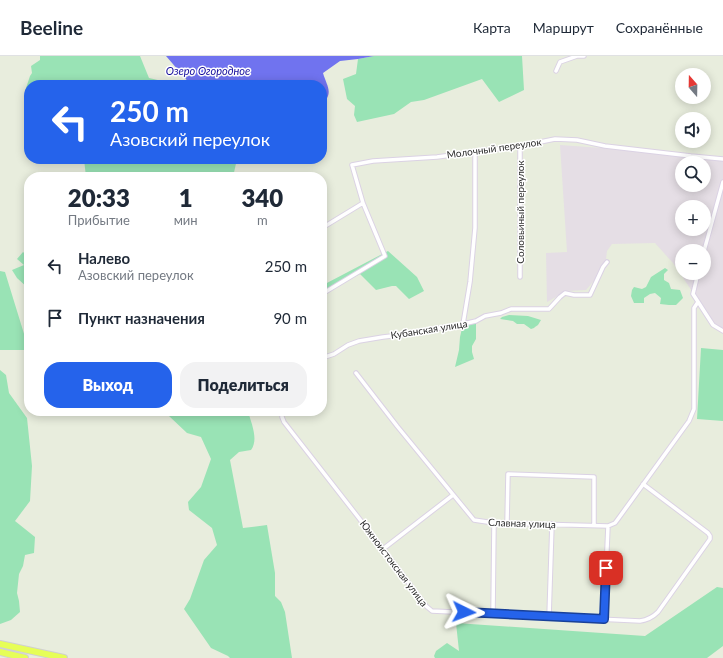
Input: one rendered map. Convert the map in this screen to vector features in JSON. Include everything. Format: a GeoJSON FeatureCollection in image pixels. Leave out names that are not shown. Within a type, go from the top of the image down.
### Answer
{"type":"FeatureCollection","features":[{"type":"Feature","properties":{"kind":"highway"},"geometry":{"type":"LineString","coordinates":[[0,644],[64,658]]}},
{"type":"Feature","properties":{"kind":"highway"},"geometry":{"type":"LineString","coordinates":[[0,652],[25,658]]}},
{"type":"Feature","properties":{"kind":"street"},"geometry":{"type":"LineString","coordinates":[[556,71],[560,62],[577,56],[584,56]]}},
{"type":"Feature","properties":{"kind":"street","name":"Молочный переулок"},"geometry":{"type":"LineString","coordinates":[[363,203],[352,164],[430,157],[520,146],[555,139],[577,140],[605,146],[723,159]]}},
{"type":"Feature","properties":{"kind":"street","name":"Соловьиный переулок"},"geometry":{"type":"LineString","coordinates":[[520,146],[520,277]]}},
{"type":"Feature","properties":{"kind":"street"},"geometry":{"type":"LineString","coordinates":[[463,324],[470,282],[475,228],[475,151]]}},
{"type":"Feature","properties":{"kind":"street"},"geometry":{"type":"LineString","coordinates":[[706,244],[723,182]]}},
{"type":"Feature","properties":{"kind":"street"},"geometry":{"type":"LineString","coordinates":[[327,225],[363,203],[386,256],[327,291]]}},
{"type":"Feature","properties":{"kind":"street","name":"Кубанская улица"},"geometry":{"type":"LineString","coordinates":[[327,356],[359,341],[463,324],[511,309],[549,309],[565,293],[574,295],[590,295],[603,267],[607,262]]}},
{"type":"Feature","properties":{"kind":"street"},"geometry":{"type":"LineString","coordinates":[[696,280],[693,294],[714,325],[723,331]]}},
{"type":"Feature","properties":{"kind":"street"},"geometry":{"type":"LineString","coordinates":[[604,619],[608,526],[618,519],[689,421],[694,408],[694,308],[698,302]]}},
{"type":"Feature","properties":{"kind":"street","name":"Славная улица"},"geometry":{"type":"LineString","coordinates":[[356,373],[397,426],[474,520],[494,523],[608,526]]}},
{"type":"Feature","properties":{"kind":"street","name":"Южноистокская улица"},"geometry":{"type":"LineString","coordinates":[[282,416],[284,422],[384,549],[426,606],[430,610],[435,611],[640,621],[648,619],[655,614],[710,539],[710,536],[708,532],[643,484]]}},
{"type":"Feature","properties":{"kind":"street"},"geometry":{"type":"LineString","coordinates":[[507,523],[508,474],[594,477],[594,525]]}},
{"type":"Feature","properties":{"kind":"street"},"geometry":{"type":"LineString","coordinates":[[384,549],[453,495]]}},
{"type":"Feature","properties":{"kind":"street"},"geometry":{"type":"LineString","coordinates":[[493,614],[494,523]]}},
{"type":"Feature","properties":{"kind":"street"},"geometry":{"type":"LineString","coordinates":[[549,616],[552,524]]}},
{"type":"Feature","properties":{"kind":"shaded area"},"geometry":{"type":"Polygon","coordinates":[[[560,145],[678,156],[675,156],[675,192],[711,192],[711,160],[723,161],[723,330],[711,321],[685,280],[711,280],[711,244],[675,244],[675,266],[655,243],[612,244],[607,251],[606,259],[596,278],[586,290],[567,291],[547,302],[546,253],[567,252],[560,145]]]}},
{"type":"Feature","properties":{"kind":"green space"},"geometry":{"type":"Polygon","coordinates":[[[40,56],[140,56],[149,78],[158,80],[29,80],[32,73],[31,66],[40,60],[40,56]]]}},
{"type":"Feature","properties":{"kind":"green space"},"geometry":{"type":"Polygon","coordinates":[[[374,56],[522,56],[524,90],[499,102],[482,79],[424,100],[411,102],[394,114],[357,122],[354,115],[355,106],[347,99],[343,79],[356,74],[358,59],[374,56]]]}},
{"type":"Feature","properties":{"kind":"green space"},"geometry":{"type":"Polygon","coordinates":[[[85,164],[236,164],[234,172],[85,172],[85,164]]]}},
{"type":"Feature","properties":{"kind":"green space"},"geometry":{"type":"Polygon","coordinates":[[[388,251],[417,277],[424,291],[409,299],[396,286],[376,290],[360,274],[327,290],[327,283],[388,251]]]}},
{"type":"Feature","properties":{"kind":"green space"},"geometry":{"type":"Polygon","coordinates":[[[23,252],[24,253],[24,265],[17,259],[23,252]]]}},
{"type":"Feature","properties":{"kind":"green space"},"geometry":{"type":"Polygon","coordinates":[[[24,265],[24,284],[17,278],[12,270],[24,265]]]}},
{"type":"Feature","properties":{"kind":"green space"},"geometry":{"type":"Polygon","coordinates":[[[665,268],[668,270],[664,274],[664,280],[669,283],[671,289],[680,290],[683,298],[676,305],[660,304],[661,298],[655,293],[644,298],[644,303],[634,303],[631,296],[634,287],[642,289],[646,287],[651,277],[665,268]]]}},
{"type":"Feature","properties":{"kind":"green space"},"geometry":{"type":"Polygon","coordinates":[[[0,271],[5,272],[24,334],[24,350],[0,350],[0,271]]]}},
{"type":"Feature","properties":{"kind":"green space"},"geometry":{"type":"Polygon","coordinates":[[[509,315],[528,316],[541,320],[538,325],[531,329],[524,324],[517,324],[513,321],[500,319],[509,315]]]}},
{"type":"Feature","properties":{"kind":"green space"},"geometry":{"type":"Polygon","coordinates":[[[476,321],[476,339],[472,346],[474,359],[455,367],[463,324],[476,321]]]}},
{"type":"Feature","properties":{"kind":"green space"},"geometry":{"type":"Polygon","coordinates":[[[701,348],[723,350],[723,421],[697,419],[701,348]]]}},
{"type":"Feature","properties":{"kind":"green space"},"geometry":{"type":"Polygon","coordinates":[[[0,370],[6,375],[9,393],[24,416],[27,418],[32,466],[30,501],[15,521],[35,537],[34,553],[25,555],[23,566],[19,574],[17,593],[20,612],[11,620],[0,624],[0,370]]]}},
{"type":"Feature","properties":{"kind":"green space"},"geometry":{"type":"Polygon","coordinates":[[[169,416],[250,416],[254,431],[253,446],[251,450],[239,452],[230,460],[243,528],[267,525],[275,573],[275,596],[281,602],[285,612],[292,658],[230,658],[211,648],[184,609],[190,599],[204,560],[217,545],[212,528],[189,510],[188,502],[201,487],[211,459],[201,437],[187,433],[169,416]]]}},
{"type":"Feature","properties":{"kind":"green space"},"geometry":{"type":"Polygon","coordinates":[[[717,587],[723,588],[723,646],[707,658],[435,658],[434,656],[436,651],[447,643],[459,651],[456,623],[645,636],[717,587]]]}},
{"type":"Feature","properties":{"kind":"water","name":"Озеро Огородное"},"geometry":{"type":"Polygon","coordinates":[[[166,56],[374,56],[340,61],[323,73],[326,80],[187,80],[166,56]]]}},
{"type":"Feature","properties":{"kind":"water","name":"Озеро Огородное"},"geometry":{"type":"Polygon","coordinates":[[[327,83],[329,93],[327,98],[327,83]]]}},
{"type":"Feature","properties":{"kind":"route"},"geometry":{"type":"LineString","coordinates":[[464,612],[604,619],[606,568]]}}]}
